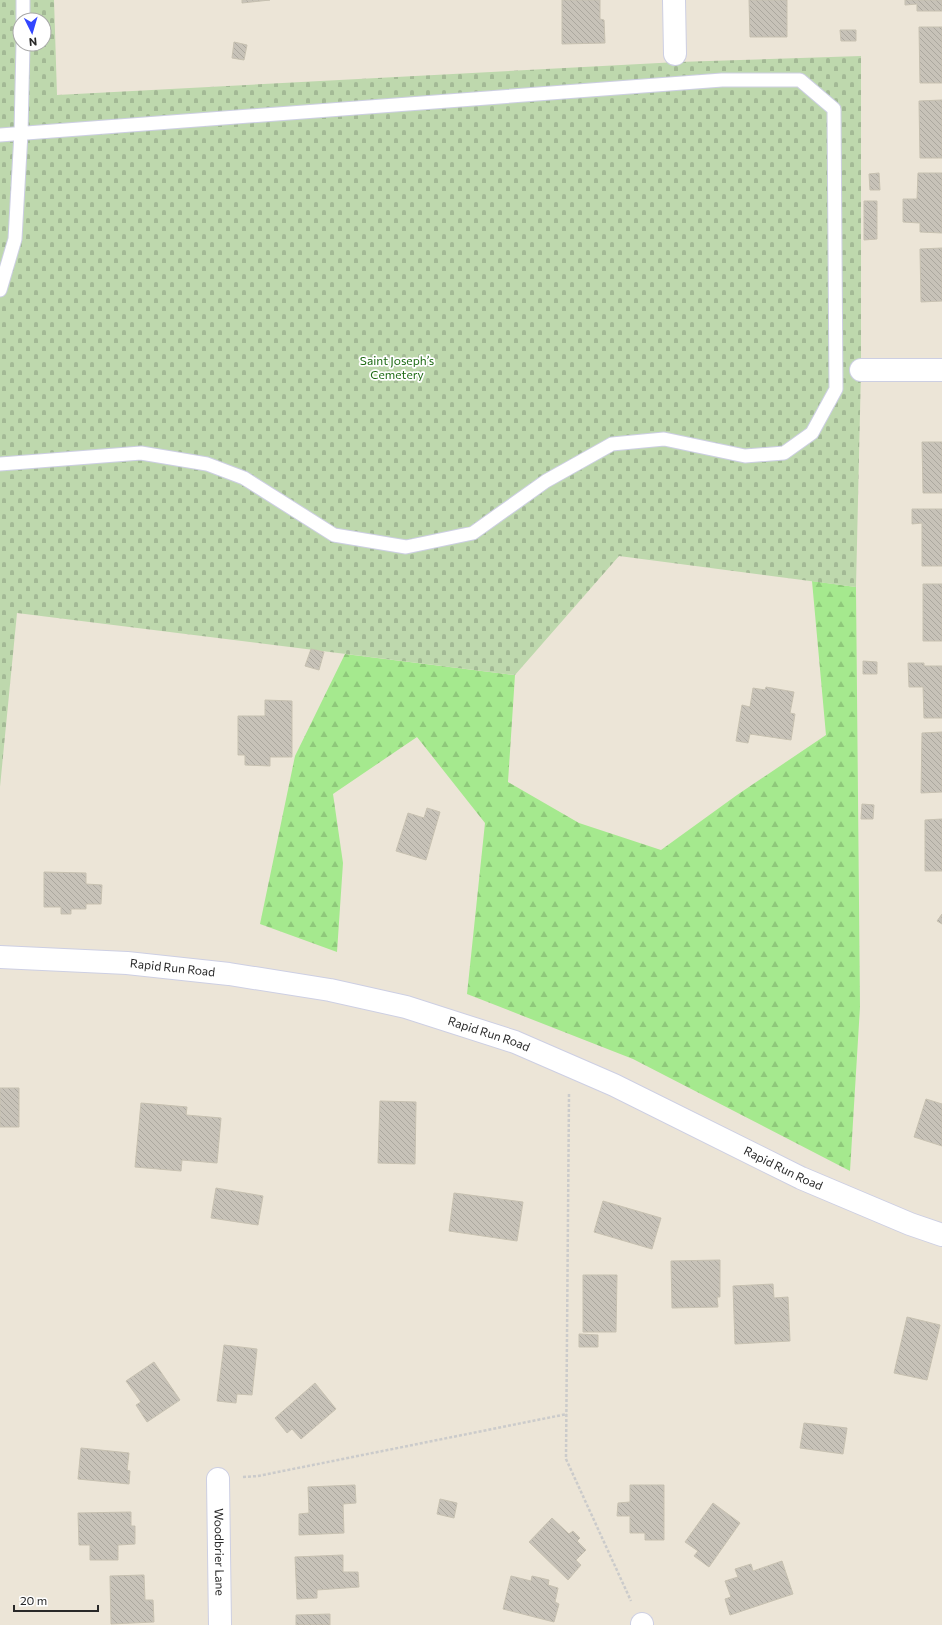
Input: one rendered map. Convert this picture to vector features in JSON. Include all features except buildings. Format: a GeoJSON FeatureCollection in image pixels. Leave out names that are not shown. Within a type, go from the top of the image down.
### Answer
{"type":"FeatureCollection","features":[{"type":"Feature","properties":{"kind":"street"},"geometry":{"type":"LineString","coordinates":[[674,0],[675,54]]}},
{"type":"Feature","properties":{"kind":"street"},"geometry":{"type":"LineString","coordinates":[[861,370],[942,370]]}},
{"type":"Feature","properties":{"kind":"street","name":"Rapid Run Road"},"geometry":{"type":"LineString","coordinates":[[0,956],[127,962],[229,974],[330,990],[413,1009],[515,1042],[614,1085],[802,1178],[910,1224],[942,1235]]}},
{"type":"Feature","properties":{"kind":"street","name":"Woodbrier Lane"},"geometry":{"type":"LineString","coordinates":[[218,1479],[220,1625]]}},
{"type":"Feature","properties":{"kind":"lane"},"geometry":{"type":"LineString","coordinates":[[23,0],[23,12]]}},
{"type":"Feature","properties":{"kind":"lane"},"geometry":{"type":"LineString","coordinates":[[0,290],[15,239],[21,133],[22,52]]}},
{"type":"Feature","properties":{"kind":"lane"},"geometry":{"type":"LineString","coordinates":[[0,134],[722,80],[800,80],[834,109],[836,389],[812,434],[784,453],[745,456],[664,439],[612,444],[546,481],[474,533],[406,547],[334,535],[244,478],[207,464],[142,453],[0,464]]}},
{"type":"Feature","properties":{"kind":"path"},"geometry":{"type":"LineString","coordinates":[[569,1066],[566,1459],[622,1585],[642,1624]]}},
{"type":"Feature","properties":{"kind":"path"},"geometry":{"type":"LineString","coordinates":[[218,1479],[258,1476],[567,1414]]}},
{"type":"Feature","properties":{"kind":"green space","name":"Saint Joseph’s Cemetery"},"geometry":{"type":"Polygon","coordinates":[[[0,0],[54,0],[57,95],[678,62],[861,56],[861,370],[856,587],[619,556],[515,675],[17,613],[0,787],[0,0]]]}},
{"type":"Feature","properties":{"kind":"green space"},"geometry":{"type":"Polygon","coordinates":[[[812,581],[856,587],[860,1007],[850,1171],[633,1059],[467,994],[485,823],[417,737],[333,794],[343,863],[337,952],[260,924],[295,756],[345,654],[515,675],[508,782],[579,823],[661,850],[737,795],[826,735],[812,581]]]}}]}
